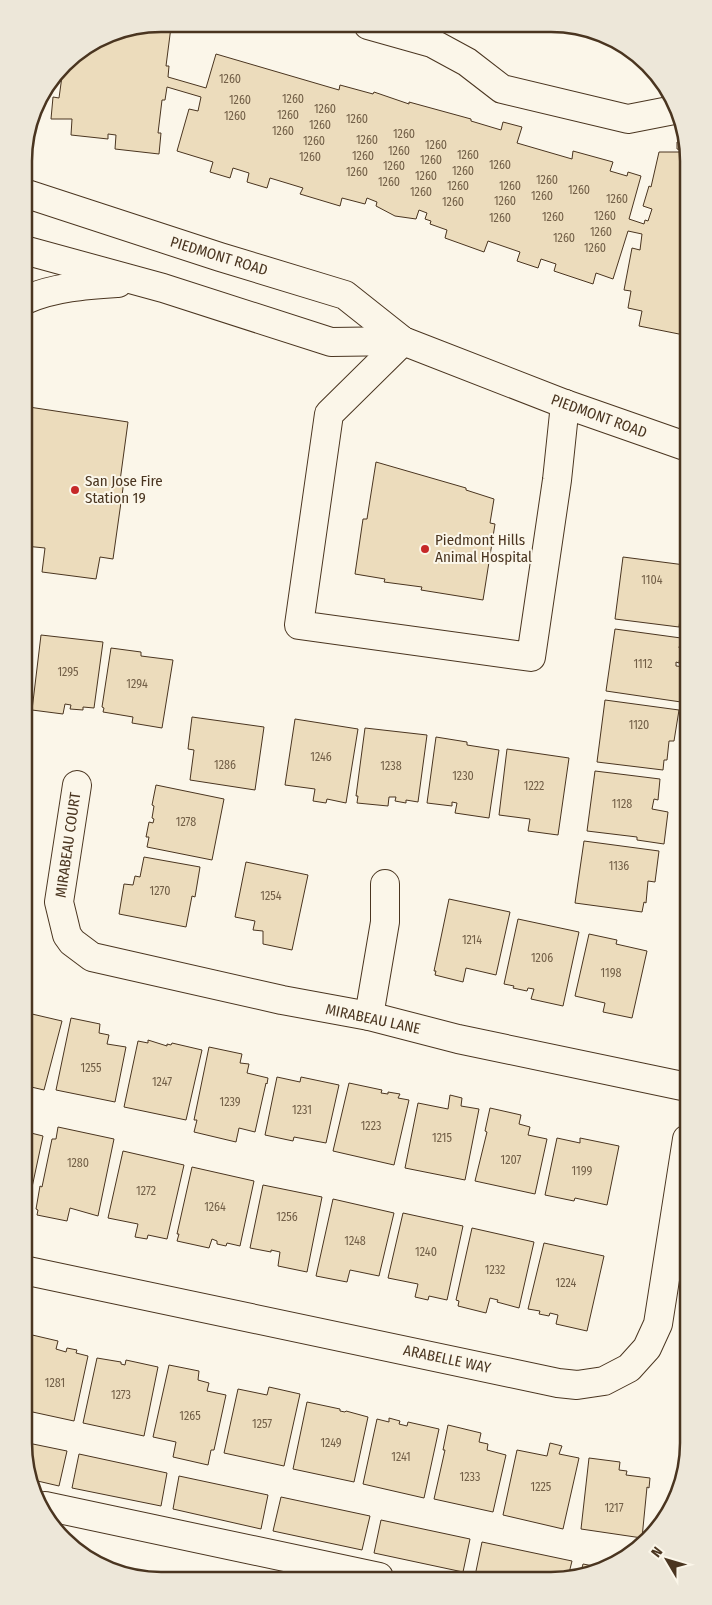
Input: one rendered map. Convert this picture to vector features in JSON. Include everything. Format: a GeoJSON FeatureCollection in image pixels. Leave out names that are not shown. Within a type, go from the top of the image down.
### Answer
{"type":"FeatureCollection","features":[{"type":"Feature","properties":{"kind":"street"},"geometry":{"type":"LineString","coordinates":[[393,32],[432,43],[467,62],[502,89],[628,120],[669,111]]}},
{"type":"Feature","properties":{"kind":"street","name":"PIEDMONT ROAD"},"geometry":{"type":"LineString","coordinates":[[33,195],[220,257],[345,294],[403,340],[565,404],[680,445]]}},
{"type":"Feature","properties":{"kind":"street","name":"PIEDMONT ROAD"},"geometry":{"type":"LineString","coordinates":[[33,252],[142,282],[331,342],[403,340]]}},
{"type":"Feature","properties":{"kind":"street"},"geometry":{"type":"LineString","coordinates":[[33,296],[84,285],[142,282]]}},
{"type":"Feature","properties":{"kind":"street"},"geometry":{"type":"LineString","coordinates":[[403,340],[329,414],[299,625],[532,657],[565,404]]}},
{"type":"Feature","properties":{"kind":"street","name":"MIRABEAU COURT"},"geometry":{"type":"LineString","coordinates":[[67,935],[59,902],[77,785]]}},
{"type":"Feature","properties":{"kind":"street"},"geometry":{"type":"LineString","coordinates":[[369,1016],[385,922],[386,884]]}},
{"type":"Feature","properties":{"kind":"street","name":"MIRABEAU LANE"},"geometry":{"type":"LineString","coordinates":[[67,935],[72,942],[92,957],[282,1000],[369,1016],[458,1039],[679,1085]]}},
{"type":"Feature","properties":{"kind":"street","name":"ARABELLE WAY"},"geometry":{"type":"LineString","coordinates":[[32,1272],[558,1383],[577,1385],[604,1381],[629,1368],[647,1348],[658,1324],[679,1189]]}},
{"type":"Feature","properties":{"kind":"street"},"geometry":{"type":"LineString","coordinates":[[50,1507],[351,1572]]}},
{"type":"Feature","properties":{"kind":"building"},"geometry":{"type":"Polygon","coordinates":[[[170,32],[166,66],[169,66],[168,77],[206,88],[216,54],[339,90],[340,85],[373,94],[374,92],[409,104],[409,102],[471,119],[471,121],[501,130],[503,122],[522,127],[517,143],[572,159],[573,151],[613,162],[610,171],[627,176],[628,172],[641,176],[629,219],[644,224],[645,220],[648,221],[652,209],[643,206],[649,186],[651,187],[659,152],[679,152],[680,334],[639,326],[642,311],[628,308],[631,291],[624,290],[632,248],[640,250],[642,234],[628,231],[613,279],[596,273],[593,284],[554,271],[556,264],[541,259],[538,268],[517,261],[520,252],[488,241],[484,252],[445,238],[447,230],[430,224],[431,221],[425,219],[427,213],[419,210],[416,219],[395,216],[376,206],[377,202],[367,198],[365,204],[342,198],[340,206],[300,194],[303,188],[270,178],[267,188],[247,182],[249,173],[233,168],[230,178],[210,172],[213,162],[177,151],[189,109],[198,111],[201,97],[167,87],[165,100],[162,100],[158,133],[161,133],[159,154],[115,149],[116,135],[108,134],[108,139],[71,135],[72,119],[51,119],[53,97],[59,98],[61,80],[70,70],[90,54],[120,39],[145,34],[170,32]]]}},
{"type":"Feature","properties":{"kind":"building","name":"San Jose Fire Station 19"},"geometry":{"type":"Polygon","coordinates":[[[33,408],[128,422],[120,481],[124,481],[113,559],[100,557],[96,579],[42,572],[45,548],[33,547],[33,408]]]}},
{"type":"Feature","properties":{"kind":"building","name":"Piedmont Hills Animal Hospital"},"geometry":{"type":"Polygon","coordinates":[[[376,462],[466,488],[466,490],[494,499],[490,523],[495,524],[483,600],[421,590],[422,587],[384,582],[385,579],[355,574],[363,519],[367,519],[376,462]]]}},
{"type":"Feature","properties":{"kind":"building"},"geometry":{"type":"Polygon","coordinates":[[[623,557],[680,564],[679,627],[615,619],[623,557]]]}},
{"type":"Feature","properties":{"kind":"building"},"geometry":{"type":"Polygon","coordinates":[[[615,629],[680,638],[679,663],[676,662],[676,666],[680,666],[680,702],[606,691],[615,629]]]}},
{"type":"Feature","properties":{"kind":"building"},"geometry":{"type":"Polygon","coordinates":[[[41,635],[103,642],[94,708],[83,707],[83,710],[70,709],[71,705],[65,704],[63,714],[33,710],[41,635]]]}},
{"type":"Feature","properties":{"kind":"building"},"geometry":{"type":"Polygon","coordinates":[[[111,648],[141,652],[141,656],[173,660],[162,728],[132,723],[133,717],[103,712],[104,708],[102,707],[111,648]]]}},
{"type":"Feature","properties":{"kind":"building"},"geometry":{"type":"Polygon","coordinates":[[[605,700],[679,710],[674,741],[669,741],[667,760],[664,760],[663,770],[597,762],[605,700]]]}},
{"type":"Feature","properties":{"kind":"building"},"geometry":{"type":"Polygon","coordinates":[[[192,717],[264,727],[255,790],[190,780],[194,750],[188,749],[192,717]]]}},
{"type":"Feature","properties":{"kind":"building"},"geometry":{"type":"Polygon","coordinates":[[[295,719],[358,729],[346,803],[327,799],[326,803],[313,801],[315,789],[285,785],[295,719]]]}},
{"type":"Feature","properties":{"kind":"building"},"geometry":{"type":"Polygon","coordinates":[[[365,728],[427,735],[418,802],[406,800],[406,803],[395,801],[396,797],[389,797],[388,806],[357,803],[358,796],[356,796],[365,728]]]}},
{"type":"Feature","properties":{"kind":"building"},"geometry":{"type":"Polygon","coordinates":[[[436,737],[467,742],[467,745],[499,750],[489,818],[455,813],[457,803],[452,802],[452,806],[427,803],[436,737]]]}},
{"type":"Feature","properties":{"kind":"building"},"geometry":{"type":"Polygon","coordinates":[[[507,749],[569,758],[558,835],[528,831],[530,819],[499,815],[507,749]]]}},
{"type":"Feature","properties":{"kind":"building"},"geometry":{"type":"Polygon","coordinates":[[[595,771],[660,779],[658,800],[654,799],[652,809],[668,812],[664,844],[637,840],[637,837],[587,831],[595,771]]]}},
{"type":"Feature","properties":{"kind":"building"},"geometry":{"type":"Polygon","coordinates":[[[156,785],[224,799],[212,860],[147,847],[149,837],[146,837],[149,822],[153,823],[154,819],[152,818],[154,806],[152,805],[156,785]]]}},
{"type":"Feature","properties":{"kind":"building"},"geometry":{"type":"Polygon","coordinates":[[[584,841],[659,851],[655,882],[648,881],[646,903],[644,902],[642,912],[575,903],[584,841]]]}},
{"type":"Feature","properties":{"kind":"building"},"geometry":{"type":"Polygon","coordinates":[[[144,857],[200,867],[195,897],[192,896],[186,927],[119,914],[124,884],[133,885],[135,876],[140,877],[144,857]]]}},
{"type":"Feature","properties":{"kind":"building"},"geometry":{"type":"Polygon","coordinates":[[[246,862],[308,875],[292,950],[263,944],[263,931],[253,930],[255,921],[235,917],[246,862]]]}},
{"type":"Feature","properties":{"kind":"building"},"geometry":{"type":"Polygon","coordinates":[[[449,899],[510,912],[496,975],[466,968],[463,982],[435,975],[436,971],[434,971],[449,899]]]}},
{"type":"Feature","properties":{"kind":"building"},"geometry":{"type":"Polygon","coordinates":[[[518,919],[579,932],[563,1006],[531,999],[534,989],[528,988],[527,991],[504,984],[518,919]]]}},
{"type":"Feature","properties":{"kind":"building"},"geometry":{"type":"Polygon","coordinates":[[[589,934],[617,940],[616,944],[647,951],[632,1018],[603,1012],[605,1003],[575,996],[589,934]]]}},
{"type":"Feature","properties":{"kind":"building"},"geometry":{"type":"Polygon","coordinates":[[[32,1014],[62,1021],[44,1090],[32,1087],[32,1014]]]}},
{"type":"Feature","properties":{"kind":"building"},"geometry":{"type":"Polygon","coordinates":[[[71,1018],[100,1024],[99,1033],[109,1035],[107,1044],[126,1047],[115,1102],[56,1090],[71,1018]]]}},
{"type":"Feature","properties":{"kind":"building"},"geometry":{"type":"Polygon","coordinates":[[[148,1040],[167,1046],[167,1044],[171,1045],[172,1043],[202,1050],[186,1120],[124,1107],[138,1041],[148,1043],[148,1040]]]}},
{"type":"Feature","properties":{"kind":"building"},"geometry":{"type":"Polygon","coordinates":[[[209,1047],[242,1054],[240,1063],[249,1064],[247,1073],[268,1078],[255,1132],[239,1128],[236,1142],[194,1132],[197,1120],[194,1120],[209,1047]]]}},
{"type":"Feature","properties":{"kind":"building"},"geometry":{"type":"Polygon","coordinates":[[[277,1077],[300,1082],[301,1077],[339,1085],[326,1143],[294,1137],[293,1141],[265,1135],[277,1077]]]}},
{"type":"Feature","properties":{"kind":"building"},"geometry":{"type":"Polygon","coordinates":[[[349,1083],[382,1090],[381,1093],[400,1094],[398,1098],[409,1100],[394,1165],[333,1151],[349,1083]]]}},
{"type":"Feature","properties":{"kind":"building"},"geometry":{"type":"Polygon","coordinates":[[[450,1095],[462,1098],[461,1106],[479,1109],[465,1180],[405,1168],[418,1103],[448,1109],[450,1095]]]}},
{"type":"Feature","properties":{"kind":"building"},"geometry":{"type":"Polygon","coordinates":[[[490,1108],[521,1115],[519,1124],[530,1127],[528,1135],[547,1139],[535,1194],[475,1181],[487,1132],[485,1131],[490,1108]]]}},
{"type":"Feature","properties":{"kind":"building"},"geometry":{"type":"Polygon","coordinates":[[[58,1127],[114,1139],[98,1216],[70,1208],[67,1221],[37,1215],[38,1210],[36,1209],[40,1186],[42,1187],[52,1139],[56,1139],[58,1127]]]}},
{"type":"Feature","properties":{"kind":"building"},"geometry":{"type":"Polygon","coordinates":[[[32,1133],[43,1136],[32,1186],[32,1133]]]}},
{"type":"Feature","properties":{"kind":"building"},"geometry":{"type":"Polygon","coordinates":[[[557,1138],[580,1143],[580,1138],[619,1146],[607,1205],[575,1198],[574,1201],[545,1195],[557,1138]]]}},
{"type":"Feature","properties":{"kind":"building"},"geometry":{"type":"Polygon","coordinates":[[[123,1151],[184,1165],[167,1239],[148,1235],[147,1239],[135,1237],[138,1224],[108,1218],[123,1151]]]}},
{"type":"Feature","properties":{"kind":"building"},"geometry":{"type":"Polygon","coordinates":[[[192,1167],[254,1181],[240,1246],[227,1243],[226,1246],[217,1244],[217,1241],[212,1239],[209,1248],[177,1241],[192,1167]]]}},
{"type":"Feature","properties":{"kind":"building"},"geometry":{"type":"Polygon","coordinates":[[[263,1185],[322,1197],[307,1272],[278,1266],[280,1252],[250,1248],[263,1185]]]}},
{"type":"Feature","properties":{"kind":"building"},"geometry":{"type":"Polygon","coordinates":[[[333,1199],[394,1213],[379,1276],[350,1270],[347,1282],[316,1276],[333,1199]]]}},
{"type":"Feature","properties":{"kind":"building"},"geometry":{"type":"Polygon","coordinates":[[[403,1213],[463,1226],[447,1300],[429,1296],[428,1300],[415,1297],[418,1284],[388,1278],[403,1213]]]}},
{"type":"Feature","properties":{"kind":"building"},"geometry":{"type":"Polygon","coordinates":[[[472,1228],[534,1242],[519,1308],[490,1298],[486,1313],[458,1306],[459,1301],[456,1300],[472,1228]]]}},
{"type":"Feature","properties":{"kind":"building"},"geometry":{"type":"Polygon","coordinates":[[[544,1243],[604,1256],[587,1331],[556,1324],[558,1315],[550,1313],[549,1316],[539,1314],[540,1311],[528,1309],[544,1243]]]}},
{"type":"Feature","properties":{"kind":"building"},"geometry":{"type":"Polygon","coordinates":[[[32,1335],[58,1341],[56,1349],[66,1352],[67,1348],[77,1350],[76,1353],[88,1356],[74,1421],[32,1412],[32,1335]]]}},
{"type":"Feature","properties":{"kind":"building"},"geometry":{"type":"Polygon","coordinates":[[[97,1358],[121,1362],[121,1364],[125,1365],[126,1360],[158,1367],[144,1436],[83,1423],[97,1358]]]}},
{"type":"Feature","properties":{"kind":"building"},"geometry":{"type":"Polygon","coordinates":[[[169,1365],[199,1371],[198,1380],[209,1383],[207,1391],[226,1395],[214,1450],[211,1450],[208,1465],[173,1457],[176,1442],[153,1437],[169,1365]]]}},
{"type":"Feature","properties":{"kind":"building"},"geometry":{"type":"Polygon","coordinates":[[[269,1387],[300,1394],[284,1466],[224,1453],[238,1389],[267,1395],[269,1387]]]}},
{"type":"Feature","properties":{"kind":"building"},"geometry":{"type":"Polygon","coordinates":[[[307,1402],[368,1417],[354,1482],[293,1469],[307,1402]]]}},
{"type":"Feature","properties":{"kind":"building"},"geometry":{"type":"Polygon","coordinates":[[[389,1418],[400,1421],[399,1424],[407,1426],[408,1422],[439,1429],[424,1498],[363,1484],[377,1419],[389,1422],[389,1418]]]}},
{"type":"Feature","properties":{"kind":"building"},"geometry":{"type":"Polygon","coordinates":[[[448,1425],[481,1433],[479,1442],[488,1444],[487,1450],[506,1455],[493,1512],[434,1499],[445,1450],[443,1450],[448,1425]]]}},
{"type":"Feature","properties":{"kind":"building"},"geometry":{"type":"Polygon","coordinates":[[[550,1443],[562,1446],[559,1454],[579,1458],[563,1529],[503,1515],[517,1450],[547,1456],[550,1443]]]}},
{"type":"Feature","properties":{"kind":"building"},"geometry":{"type":"Polygon","coordinates":[[[32,1444],[67,1451],[59,1486],[38,1481],[32,1444]]]}},
{"type":"Feature","properties":{"kind":"building"},"geometry":{"type":"Polygon","coordinates":[[[79,1454],[167,1473],[161,1506],[72,1488],[79,1454]]]}},
{"type":"Feature","properties":{"kind":"building"},"geometry":{"type":"Polygon","coordinates":[[[589,1458],[620,1462],[619,1470],[627,1471],[626,1475],[650,1478],[649,1488],[647,1487],[643,1532],[638,1537],[581,1529],[589,1458]]]}},
{"type":"Feature","properties":{"kind":"building"},"geometry":{"type":"Polygon","coordinates":[[[179,1476],[268,1495],[261,1529],[173,1509],[179,1476]]]}},
{"type":"Feature","properties":{"kind":"building"},"geometry":{"type":"Polygon","coordinates":[[[281,1497],[370,1516],[362,1550],[273,1531],[281,1497]]]}},
{"type":"Feature","properties":{"kind":"building"},"geometry":{"type":"Polygon","coordinates":[[[381,1520],[470,1539],[463,1572],[374,1553],[381,1520]]]}},
{"type":"Feature","properties":{"kind":"building"},"geometry":{"type":"Polygon","coordinates":[[[482,1542],[572,1561],[570,1571],[567,1571],[476,1572],[482,1542]]]}},
{"type":"Feature","properties":{"kind":"building"},"geometry":{"type":"Polygon","coordinates":[[[583,1564],[592,1566],[584,1568],[582,1568],[583,1564]]]}},
{"type":"Feature","properties":{"kind":"place","name":"San Jose Fire Station 19"},"geometry":{"type":"Point","coordinates":[75,490]}},
{"type":"Feature","properties":{"kind":"place","name":"Piedmont Hills Animal Hospital"},"geometry":{"type":"Point","coordinates":[425,549]}}]}
